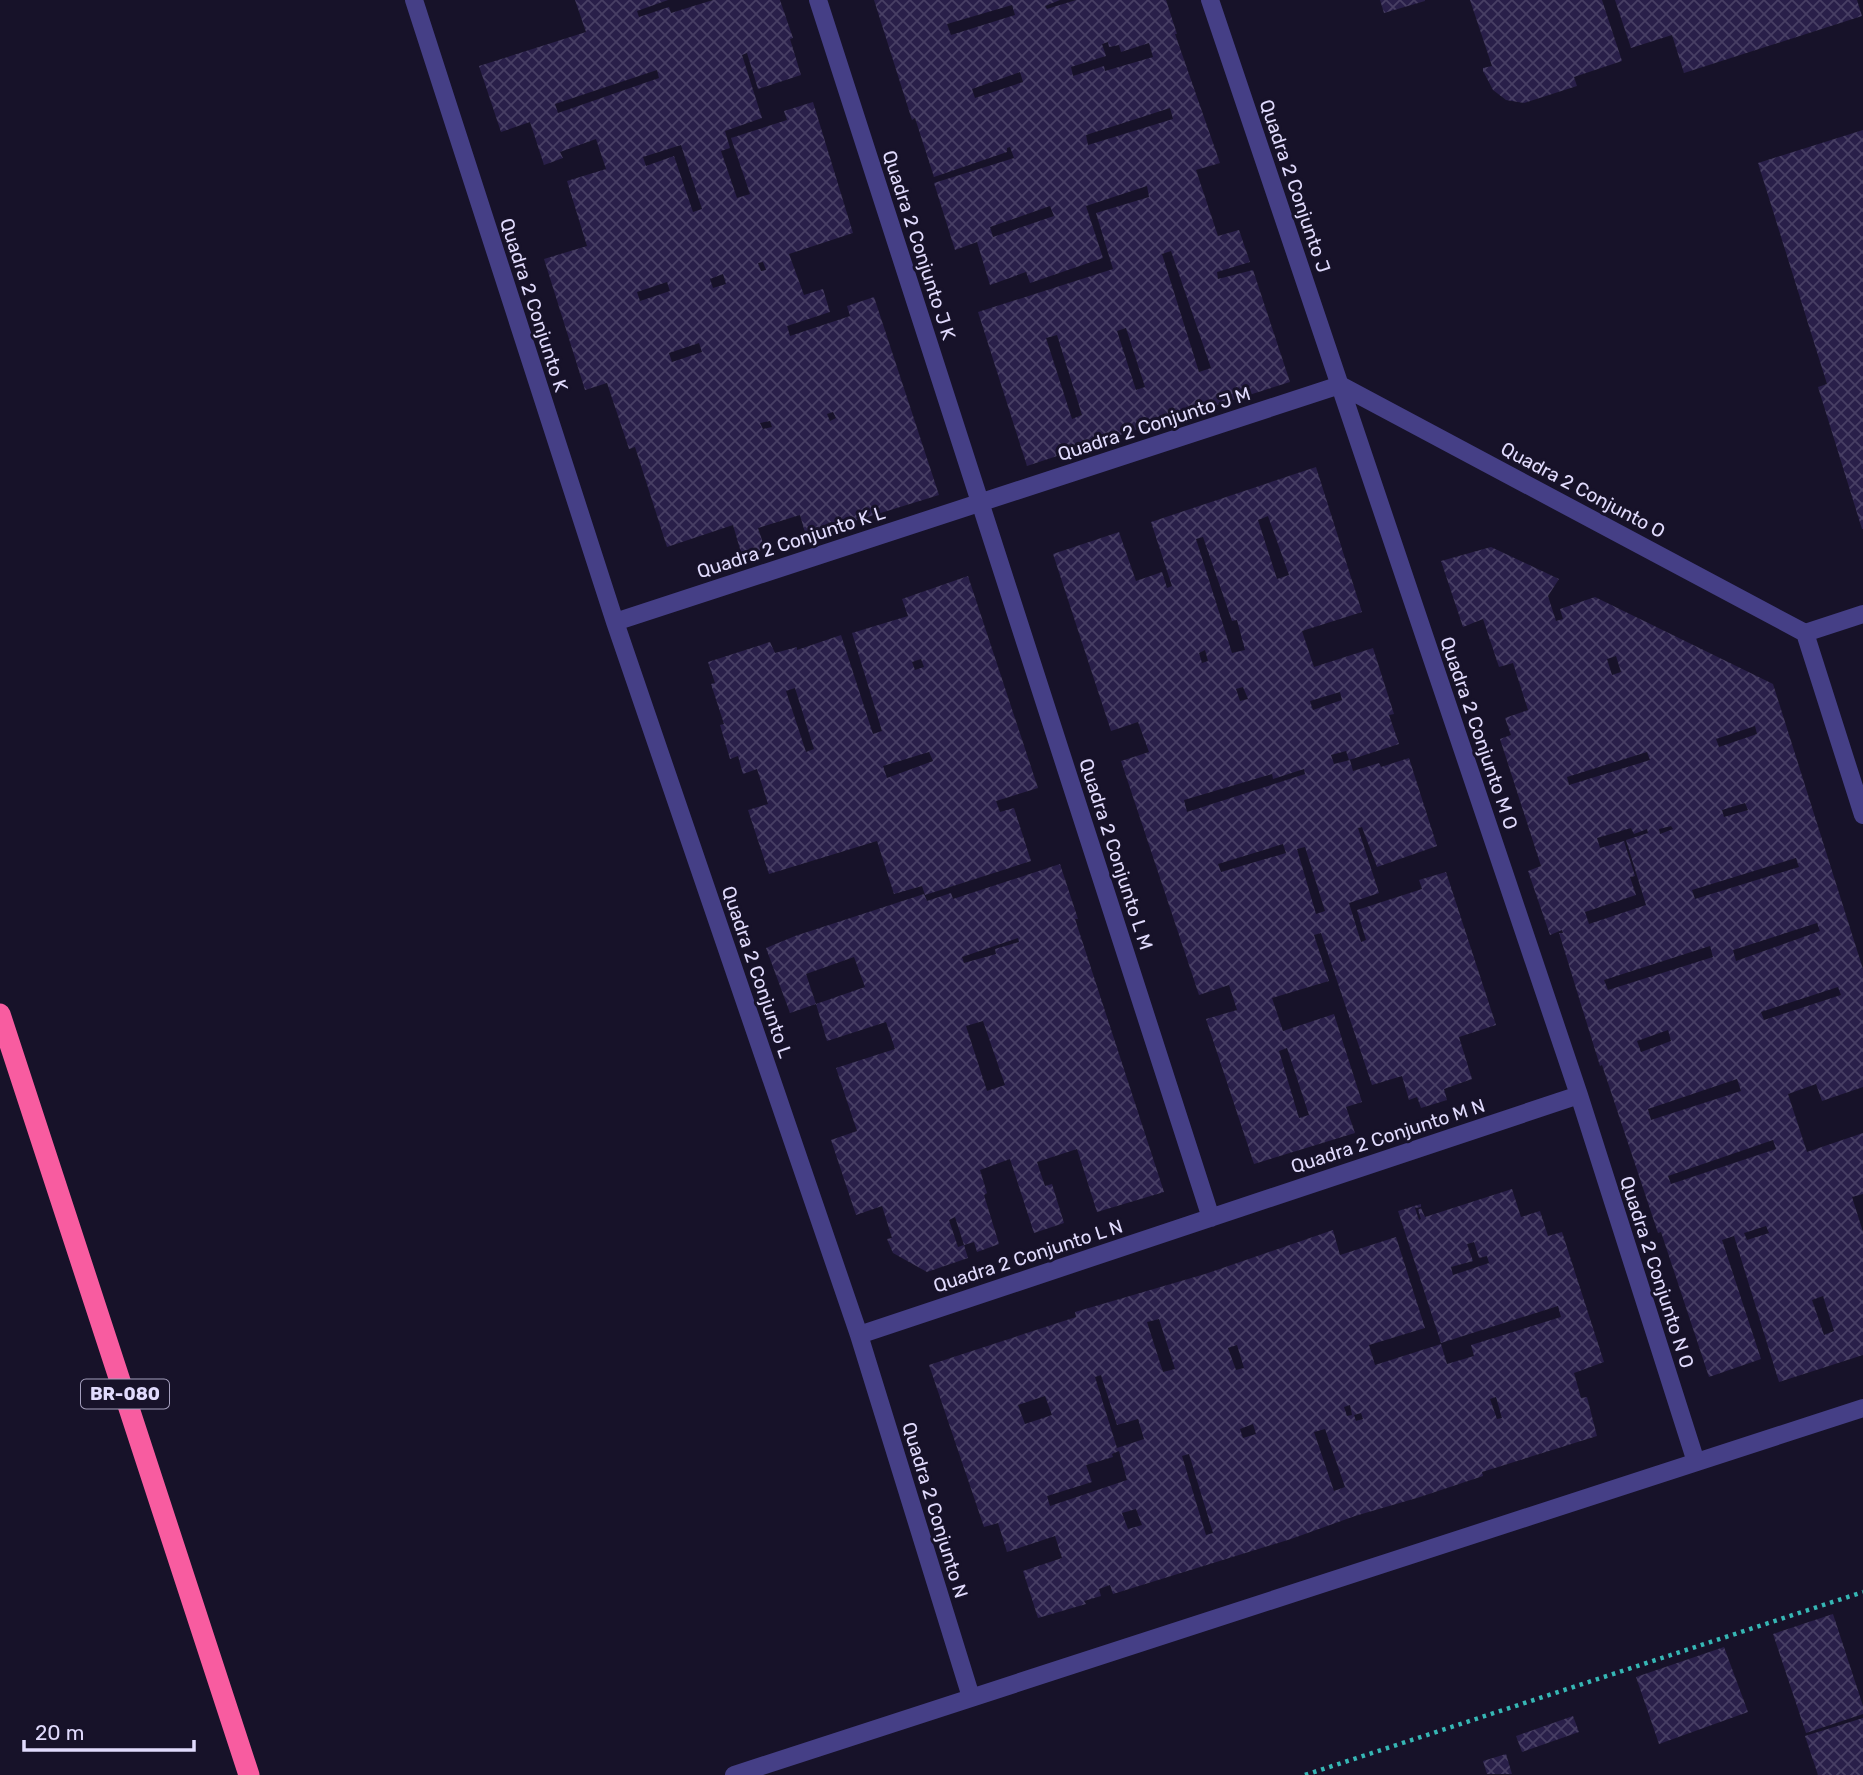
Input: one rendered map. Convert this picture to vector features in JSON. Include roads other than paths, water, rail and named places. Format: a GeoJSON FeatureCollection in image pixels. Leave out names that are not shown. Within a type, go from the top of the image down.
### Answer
{"type":"FeatureCollection","features":[{"type":"Feature","properties":{"kind":"highway","name":"BR-080"},"geometry":{"type":"LineString","coordinates":[[0,1014],[249,1775]]}},
{"type":"Feature","properties":{"kind":"street","name":"Quadra 2 Conjunto K"},"geometry":{"type":"LineString","coordinates":[[414,0],[615,622]]}},
{"type":"Feature","properties":{"kind":"street","name":"Quadra 2 Conjunto J K"},"geometry":{"type":"LineString","coordinates":[[818,0],[981,503]]}},
{"type":"Feature","properties":{"kind":"street","name":"Quadra 2 Conjunto J"},"geometry":{"type":"LineString","coordinates":[[1210,0],[1340,385]]}},
{"type":"Feature","properties":{"kind":"street","name":"Quadra 2 Conjunto J M"},"geometry":{"type":"LineString","coordinates":[[981,503],[1340,385]]}},
{"type":"Feature","properties":{"kind":"street","name":"Quadra 2 Conjunto O"},"geometry":{"type":"LineString","coordinates":[[1340,385],[1805,633]]}},
{"type":"Feature","properties":{"kind":"street","name":"Quadra 2 Conjunto M O"},"geometry":{"type":"LineString","coordinates":[[1340,385],[1579,1095]]}},
{"type":"Feature","properties":{"kind":"street","name":"Quadra 2 Conjunto K L"},"geometry":{"type":"LineString","coordinates":[[615,622],[981,503]]}},
{"type":"Feature","properties":{"kind":"street","name":"Quadra 2 Conjunto L M"},"geometry":{"type":"LineString","coordinates":[[981,503],[1211,1218]]}},
{"type":"Feature","properties":{"kind":"street"},"geometry":{"type":"LineString","coordinates":[[1863,614],[1805,633],[1863,815]]}},
{"type":"Feature","properties":{"kind":"street","name":"Quadra 2 Conjunto L"},"geometry":{"type":"LineString","coordinates":[[615,622],[859,1335]]}},
{"type":"Feature","properties":{"kind":"street","name":"Quadra 2 Conjunto M N"},"geometry":{"type":"LineString","coordinates":[[1211,1218],[1579,1095]]}},
{"type":"Feature","properties":{"kind":"street","name":"Quadra 2 Conjunto N O"},"geometry":{"type":"LineString","coordinates":[[1579,1095],[1696,1462]]}},
{"type":"Feature","properties":{"kind":"street","name":"Quadra 2 Conjunto L N"},"geometry":{"type":"LineString","coordinates":[[859,1335],[1211,1218]]}},
{"type":"Feature","properties":{"kind":"street","name":"Quadra 2 Conjunto N"},"geometry":{"type":"LineString","coordinates":[[859,1335],[971,1697]]}},
{"type":"Feature","properties":{"kind":"street"},"geometry":{"type":"LineString","coordinates":[[734,1775],[1863,1408]]}}]}
